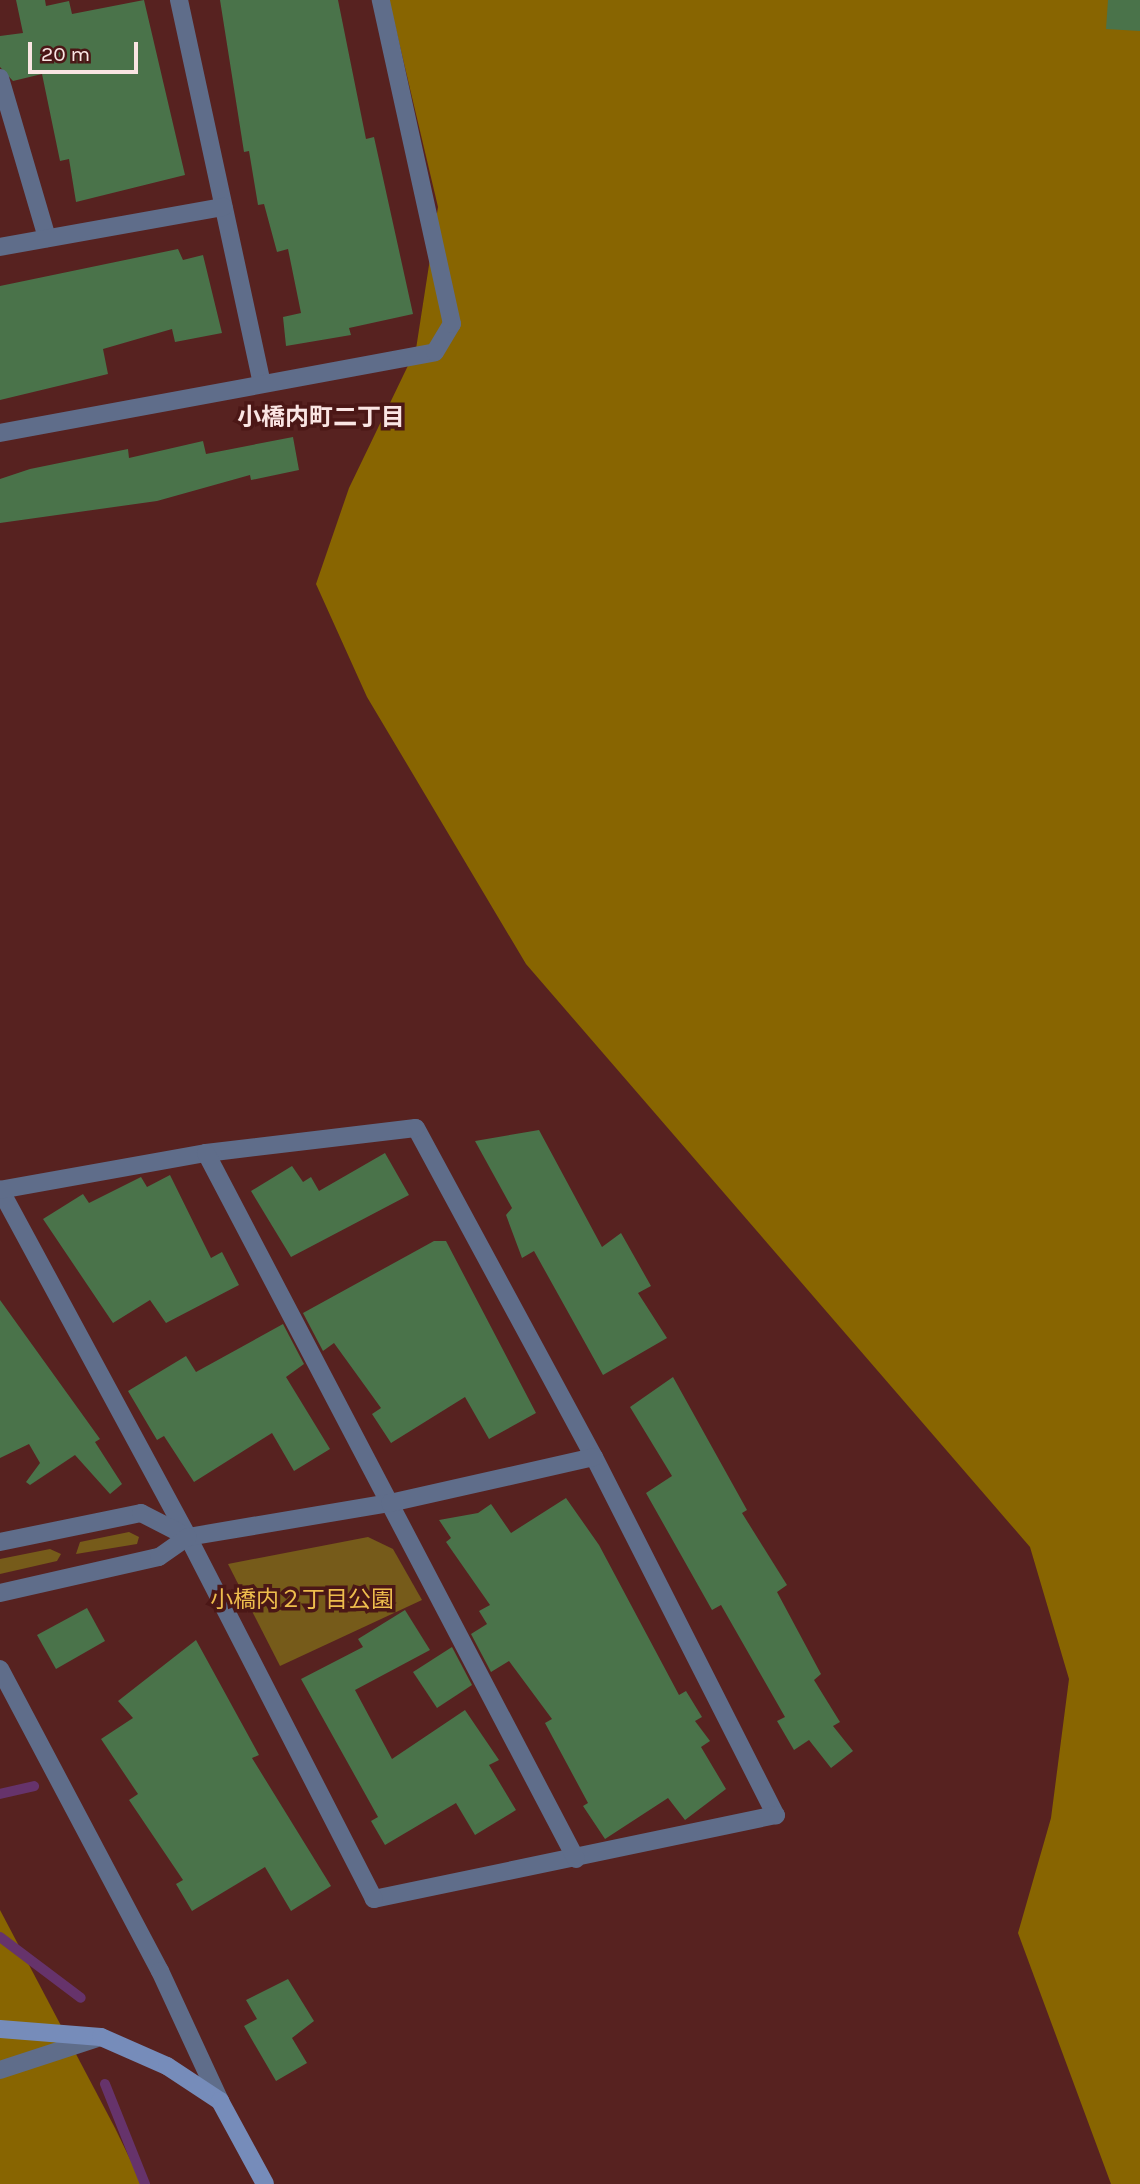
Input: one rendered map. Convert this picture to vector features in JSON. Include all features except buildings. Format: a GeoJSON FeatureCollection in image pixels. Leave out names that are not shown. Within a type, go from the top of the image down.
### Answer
{"type":"FeatureCollection","features":[{"type":"Feature","properties":{"kind":"main road"},"geometry":{"type":"LineString","coordinates":[[0,2029],[101,2037],[124,2043],[220,2101],[265,2184]]}},
{"type":"Feature","properties":{"kind":"street"},"geometry":{"type":"LineString","coordinates":[[179,0],[262,383]]}},
{"type":"Feature","properties":{"kind":"street"},"geometry":{"type":"LineString","coordinates":[[0,433],[435,352],[452,324],[381,0]]}},
{"type":"Feature","properties":{"kind":"street"},"geometry":{"type":"LineString","coordinates":[[0,78],[47,238]]}},
{"type":"Feature","properties":{"kind":"street"},"geometry":{"type":"LineString","coordinates":[[0,247],[223,207]]}},
{"type":"Feature","properties":{"kind":"street"},"geometry":{"type":"LineString","coordinates":[[416,1128],[594,1457],[776,1815],[576,1859],[374,1899],[188,1537],[0,1190],[206,1153],[416,1128]]}},
{"type":"Feature","properties":{"kind":"street"},"geometry":{"type":"LineString","coordinates":[[206,1153],[576,1859]]}},
{"type":"Feature","properties":{"kind":"street"},"geometry":{"type":"LineString","coordinates":[[0,1593],[159,1557],[188,1537],[390,1503],[594,1457]]}},
{"type":"Feature","properties":{"kind":"street"},"geometry":{"type":"LineString","coordinates":[[0,1542],[141,1513],[188,1537]]}},
{"type":"Feature","properties":{"kind":"street"},"geometry":{"type":"LineString","coordinates":[[0,1669],[160,1972],[220,2101]]}},
{"type":"Feature","properties":{"kind":"street"},"geometry":{"type":"LineString","coordinates":[[0,2070],[101,2037]]}},
{"type":"Feature","properties":{"kind":"green space"},"geometry":{"type":"Polygon","coordinates":[[[129,1532],[139,1537],[137,1544],[76,1554],[80,1542],[129,1532]]]}},
{"type":"Feature","properties":{"kind":"green space","name":"小橋内２丁目公園"},"geometry":{"type":"Polygon","coordinates":[[[368,1537],[393,1549],[422,1600],[280,1666],[228,1564],[368,1537]]]}},
{"type":"Feature","properties":{"kind":"green space"},"geometry":{"type":"Polygon","coordinates":[[[50,1549],[61,1554],[57,1561],[0,1574],[0,1559],[50,1549]]]}},
{"type":"Feature","properties":{"kind":"shaded area"},"geometry":{"type":"Polygon","coordinates":[[[389,0],[1140,0],[1140,2184],[1111,2184],[1018,1933],[1051,1818],[1069,1679],[1030,1547],[526,964],[367,697],[316,584],[349,488],[416,349],[438,207],[389,0]]]}},
{"type":"Feature","properties":{"kind":"shaded area"},"geometry":{"type":"Polygon","coordinates":[[[0,1910],[115,2128],[142,2184],[0,2184],[0,1910]]]}},
{"type":"Feature","properties":{"kind":"waterway"},"geometry":{"type":"LineString","coordinates":[[0,1794],[34,1786]]}},
{"type":"Feature","properties":{"kind":"waterway"},"geometry":{"type":"LineString","coordinates":[[0,1937],[81,1998]]}},
{"type":"Feature","properties":{"kind":"waterway"},"geometry":{"type":"LineString","coordinates":[[105,2084],[145,2184]]}},
{"type":"Feature","properties":{"kind":"district","name":"小橋内町二丁目"},"geometry":{"type":"Point","coordinates":[321,418]}}]}
